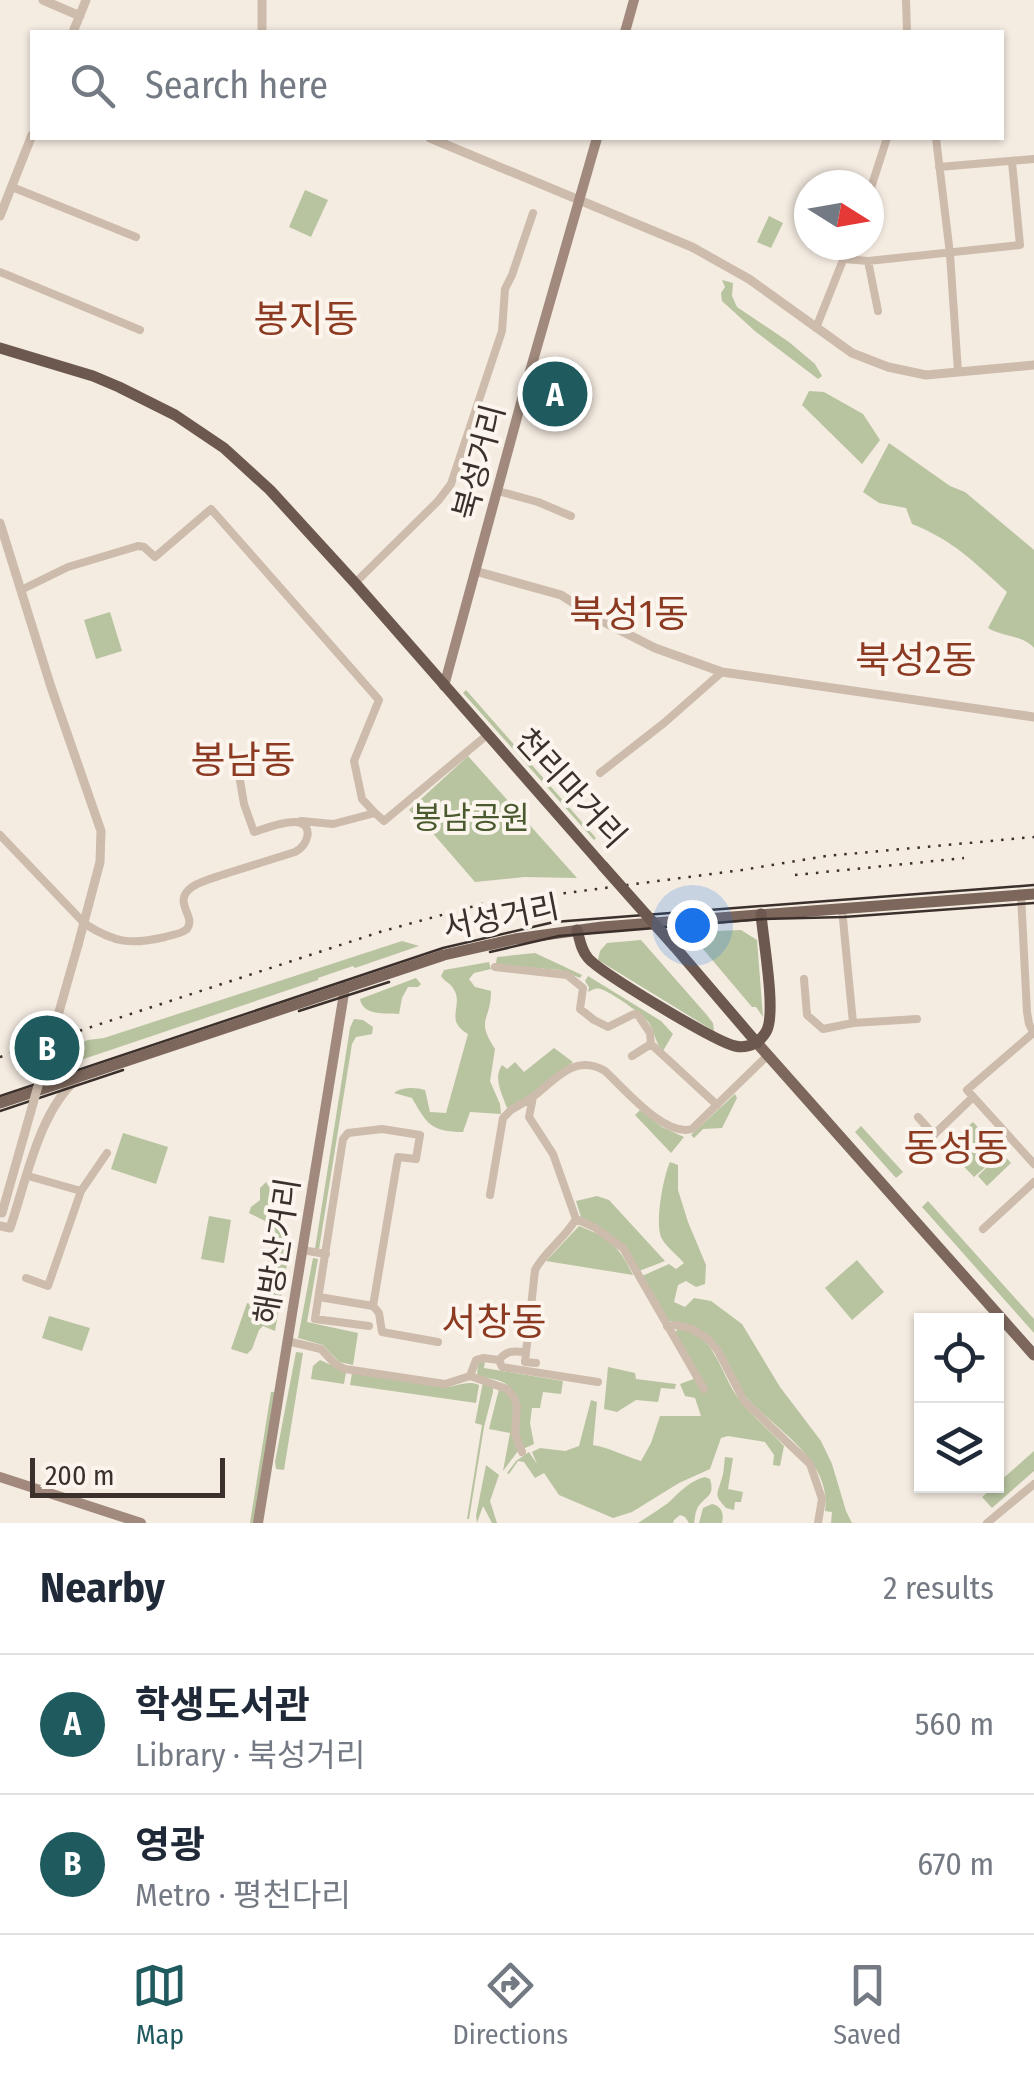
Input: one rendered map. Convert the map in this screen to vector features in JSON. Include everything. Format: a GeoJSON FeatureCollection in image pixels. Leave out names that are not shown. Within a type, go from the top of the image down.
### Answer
{"type":"FeatureCollection","features":[{"type":"Feature","properties":{"kind":"highway","name":"천리마거리"},"geometry":{"type":"LineString","coordinates":[[0,348],[94,376],[161,407],[224,448],[270,490],[758,1043]]}},
{"type":"Feature","properties":{"kind":"highway"},"geometry":{"type":"LineString","coordinates":[[577,930],[584,953],[604,971],[717,1038],[746,1047],[758,1043],[768,1028],[770,1009],[761,914]]}},
{"type":"Feature","properties":{"kind":"main road"},"geometry":{"type":"LineString","coordinates":[[626,30],[634,0]]}},
{"type":"Feature","properties":{"kind":"main road","name":"북성거리"},"geometry":{"type":"LineString","coordinates":[[444,686],[596,140]]}},
{"type":"Feature","properties":{"kind":"main road","name":"서성거리"},"geometry":{"type":"LineString","coordinates":[[0,1104],[345,987],[489,944],[577,930],[1028,894]]}},
{"type":"Feature","properties":{"kind":"main road","name":"해방산거리"},"geometry":{"type":"LineString","coordinates":[[258,1523],[345,987]]}},
{"type":"Feature","properties":{"kind":"main road","name":"천리마거리"},"geometry":{"type":"LineString","coordinates":[[758,1043],[1034,1355]]}},
{"type":"Feature","properties":{"kind":"main road"},"geometry":{"type":"LineString","coordinates":[[0,1477],[142,1523]]}},
{"type":"Feature","properties":{"kind":"street"},"geometry":{"type":"LineString","coordinates":[[42,0],[80,16]]}},
{"type":"Feature","properties":{"kind":"street"},"geometry":{"type":"LineString","coordinates":[[74,30],[86,0]]}},
{"type":"Feature","properties":{"kind":"street"},"geometry":{"type":"LineString","coordinates":[[262,0],[262,30]]}},
{"type":"Feature","properties":{"kind":"street"},"geometry":{"type":"LineString","coordinates":[[906,0],[908,30]]}},
{"type":"Feature","properties":{"kind":"street"},"geometry":{"type":"LineString","coordinates":[[0,216],[30,140]]}},
{"type":"Feature","properties":{"kind":"street"},"geometry":{"type":"LineString","coordinates":[[435,140],[721,262],[852,352],[888,367],[926,374],[1034,365]]}},
{"type":"Feature","properties":{"kind":"street"},"geometry":{"type":"LineString","coordinates":[[877,170],[886,140]]}},
{"type":"Feature","properties":{"kind":"street"},"geometry":{"type":"LineString","coordinates":[[936,140],[950,254],[958,372]]}},
{"type":"Feature","properties":{"kind":"street"},"geometry":{"type":"LineString","coordinates":[[939,168],[1034,160]]}},
{"type":"Feature","properties":{"kind":"street"},"geometry":{"type":"LineString","coordinates":[[852,260],[868,262],[1020,246],[1012,162]]}},
{"type":"Feature","properties":{"kind":"street"},"geometry":{"type":"LineString","coordinates":[[12,186],[136,237]]}},
{"type":"Feature","properties":{"kind":"street"},"geometry":{"type":"LineString","coordinates":[[355,583],[438,502],[451,484],[502,331],[506,289],[533,213]]}},
{"type":"Feature","properties":{"kind":"street"},"geometry":{"type":"LineString","coordinates":[[816,328],[844,260]]}},
{"type":"Feature","properties":{"kind":"street"},"geometry":{"type":"LineString","coordinates":[[868,262],[878,311]]}},
{"type":"Feature","properties":{"kind":"street"},"geometry":{"type":"LineString","coordinates":[[0,272],[140,330]]}},
{"type":"Feature","properties":{"kind":"street"},"geometry":{"type":"LineString","coordinates":[[498,491],[570,516]]}},
{"type":"Feature","properties":{"kind":"street"},"geometry":{"type":"LineString","coordinates":[[21,590],[68,567],[138,546],[155,557],[211,509],[379,700],[354,761],[362,799],[384,821],[487,734]]}},
{"type":"Feature","properties":{"kind":"street"},"geometry":{"type":"LineString","coordinates":[[0,523],[102,832],[100,862],[85,924],[1,1215]]}},
{"type":"Feature","properties":{"kind":"street"},"geometry":{"type":"LineString","coordinates":[[475,571],[561,595],[654,648],[722,672],[1034,718]]}},
{"type":"Feature","properties":{"kind":"street"},"geometry":{"type":"LineString","coordinates":[[600,773],[722,672]]}},
{"type":"Feature","properties":{"kind":"street"},"geometry":{"type":"LineString","coordinates":[[237,763],[244,804],[254,832],[303,820],[333,824],[375,813]]}},
{"type":"Feature","properties":{"kind":"street"},"geometry":{"type":"LineString","coordinates":[[297,822],[303,824],[308,836]]}},
{"type":"Feature","properties":{"kind":"street"},"geometry":{"type":"LineString","coordinates":[[0,835],[85,924],[110,939],[150,941],[186,929],[189,919],[183,906],[190,888],[303,848],[317,822]]}},
{"type":"Feature","properties":{"kind":"street"},"geometry":{"type":"LineString","coordinates":[[0,854],[13,850]]}},
{"type":"Feature","properties":{"kind":"street"},"geometry":{"type":"LineString","coordinates":[[1028,894],[1027,1012],[1034,1034],[968,1090],[1034,1164]]}},
{"type":"Feature","properties":{"kind":"street"},"geometry":{"type":"LineString","coordinates":[[842,909],[853,1023]]}},
{"type":"Feature","properties":{"kind":"street"},"geometry":{"type":"LineString","coordinates":[[495,967],[567,975],[583,988],[580,1009],[608,1027],[638,1015],[650,1033],[651,1044],[717,1105]]}},
{"type":"Feature","properties":{"kind":"street"},"geometry":{"type":"LineString","coordinates":[[804,980],[807,1015],[824,1030],[853,1023],[917,1019]]}},
{"type":"Feature","properties":{"kind":"street"},"geometry":{"type":"LineString","coordinates":[[632,1056],[651,1044]]}},
{"type":"Feature","properties":{"kind":"street"},"geometry":{"type":"LineString","coordinates":[[490,1194],[501,1122],[511,1110],[572,1066],[594,1065],[605,1071],[662,1123],[685,1131],[768,1055]]}},
{"type":"Feature","properties":{"kind":"street"},"geometry":{"type":"LineString","coordinates":[[0,1226],[10,1228],[47,1118],[57,1100],[75,1080],[88,1073]]}},
{"type":"Feature","properties":{"kind":"street"},"geometry":{"type":"LineString","coordinates":[[530,1117],[533,1097]]}},
{"type":"Feature","properties":{"kind":"street"},"geometry":{"type":"LineString","coordinates":[[914,1154],[973,1097]]}},
{"type":"Feature","properties":{"kind":"street"},"geometry":{"type":"LineString","coordinates":[[511,1110],[530,1117],[553,1154],[576,1219],[622,1248],[704,1389]]}},
{"type":"Feature","properties":{"kind":"street"},"geometry":{"type":"LineString","coordinates":[[918,1117],[934,1135]]}},
{"type":"Feature","properties":{"kind":"street"},"geometry":{"type":"LineString","coordinates":[[369,1326],[315,1319],[345,1135],[382,1129],[434,1136]]}},
{"type":"Feature","properties":{"kind":"street"},"geometry":{"type":"LineString","coordinates":[[373,1306],[398,1157],[416,1159],[420,1134]]}},
{"type":"Feature","properties":{"kind":"street"},"geometry":{"type":"LineString","coordinates":[[26,1278],[48,1286],[81,1191],[106,1152]]}},
{"type":"Feature","properties":{"kind":"street"},"geometry":{"type":"LineString","coordinates":[[28,1176],[81,1191]]}},
{"type":"Feature","properties":{"kind":"street"},"geometry":{"type":"LineString","coordinates":[[983,1229],[1034,1182]]}},
{"type":"Feature","properties":{"kind":"street"},"geometry":{"type":"LineString","coordinates":[[536,1364],[525,1362],[535,1270],[576,1219]]}},
{"type":"Feature","properties":{"kind":"street"},"geometry":{"type":"LineString","coordinates":[[302,1250],[326,1254]]}},
{"type":"Feature","properties":{"kind":"street"},"geometry":{"type":"LineString","coordinates":[[320,1297],[373,1306],[380,1313],[382,1332],[438,1342]]}},
{"type":"Feature","properties":{"kind":"street"},"geometry":{"type":"LineString","coordinates":[[667,1326],[692,1329],[707,1338],[744,1400],[810,1464],[822,1499],[818,1523]]}},
{"type":"Feature","properties":{"kind":"street"},"geometry":{"type":"LineString","coordinates":[[287,1342],[321,1350],[345,1368],[445,1384],[470,1376],[507,1389],[517,1406],[515,1434],[522,1452]]}},
{"type":"Feature","properties":{"kind":"street"},"geometry":{"type":"LineString","coordinates":[[499,1360],[512,1351],[526,1352]]}},
{"type":"Feature","properties":{"kind":"street"},"geometry":{"type":"LineString","coordinates":[[470,1376],[476,1360],[499,1360]]}},
{"type":"Feature","properties":{"kind":"street"},"geometry":{"type":"LineString","coordinates":[[499,1360],[502,1367],[598,1382]]}},
{"type":"Feature","properties":{"kind":"street"},"geometry":{"type":"LineString","coordinates":[[987,1523],[1034,1484]]}},
{"type":"Feature","properties":{"kind":"green space"},"geometry":{"type":"Polygon","coordinates":[[[305,190],[328,200],[311,237],[289,227],[305,190]]]}},
{"type":"Feature","properties":{"kind":"green space"},"geometry":{"type":"Polygon","coordinates":[[[769,216],[783,223],[771,248],[757,242],[769,216]]]}},
{"type":"Feature","properties":{"kind":"green space"},"geometry":{"type":"Polygon","coordinates":[[[722,280],[733,283],[732,296],[737,307],[789,342],[815,364],[822,376],[818,379],[722,301],[722,280]]]}},
{"type":"Feature","properties":{"kind":"green space"},"geometry":{"type":"Polygon","coordinates":[[[809,391],[824,392],[863,414],[880,440],[862,464],[802,405],[809,391]]]}},
{"type":"Feature","properties":{"kind":"green space"},"geometry":{"type":"Polygon","coordinates":[[[889,443],[950,486],[965,492],[1034,550],[1034,648],[988,628],[1007,592],[984,571],[951,545],[912,524],[906,508],[879,503],[863,492],[889,443]]]}},
{"type":"Feature","properties":{"kind":"green space"},"geometry":{"type":"Polygon","coordinates":[[[110,612],[122,651],[96,659],[84,620],[110,612]]]}},
{"type":"Feature","properties":{"kind":"green space"},"geometry":{"type":"Polygon","coordinates":[[[466,690],[596,838],[594,840],[463,693],[466,690]]]}},
{"type":"Feature","properties":{"kind":"green space","name":"봉남공원"},"geometry":{"type":"Polygon","coordinates":[[[468,756],[577,878],[524,877],[475,882],[409,810],[468,756]]]}},
{"type":"Feature","properties":{"kind":"green space"},"geometry":{"type":"Polygon","coordinates":[[[741,930],[757,940],[763,1017],[703,949],[698,936],[741,930]]]}},
{"type":"Feature","properties":{"kind":"green space"},"geometry":{"type":"Polygon","coordinates":[[[641,940],[706,1014],[714,1031],[598,960],[607,943],[641,940]]]}},
{"type":"Feature","properties":{"kind":"green space"},"geometry":{"type":"Polygon","coordinates":[[[402,941],[419,946],[54,1069],[32,1067],[33,1062],[81,1050],[80,1043],[88,1040],[402,941]]]}},
{"type":"Feature","properties":{"kind":"green space"},"geometry":{"type":"Polygon","coordinates":[[[535,953],[582,975],[580,978],[560,970],[496,963],[497,957],[535,953]]]}},
{"type":"Feature","properties":{"kind":"green space"},"geometry":{"type":"Polygon","coordinates":[[[489,962],[491,969],[474,973],[469,979],[475,987],[491,991],[485,1025],[495,1049],[490,1081],[501,1114],[470,1112],[463,1132],[437,1128],[426,1120],[412,1098],[394,1093],[409,1088],[425,1090],[430,1112],[446,1113],[468,1034],[455,1018],[456,994],[441,976],[444,970],[489,962]]]}},
{"type":"Feature","properties":{"kind":"green space"},"geometry":{"type":"Polygon","coordinates":[[[588,976],[661,1021],[673,1034],[663,1051],[649,1023],[635,1010],[603,990],[588,992],[588,976]]]}},
{"type":"Feature","properties":{"kind":"green space"},"geometry":{"type":"Polygon","coordinates":[[[416,978],[421,984],[408,987],[399,1014],[375,1012],[362,1004],[360,999],[416,978]]]}},
{"type":"Feature","properties":{"kind":"green space"},"geometry":{"type":"Polygon","coordinates":[[[354,1019],[373,1027],[372,1034],[356,1037],[352,1044],[319,1249],[315,1249],[350,1028],[354,1019]]]}},
{"type":"Feature","properties":{"kind":"green space"},"geometry":{"type":"Polygon","coordinates":[[[554,1048],[573,1062],[507,1108],[498,1081],[502,1065],[507,1069],[515,1062],[524,1072],[554,1048]]]}},
{"type":"Feature","properties":{"kind":"green space"},"geometry":{"type":"Polygon","coordinates":[[[735,1094],[737,1098],[722,1128],[703,1129],[694,1138],[691,1135],[735,1094]]]}},
{"type":"Feature","properties":{"kind":"green space"},"geometry":{"type":"Polygon","coordinates":[[[640,1110],[684,1137],[671,1153],[635,1115],[640,1110]]]}},
{"type":"Feature","properties":{"kind":"green space"},"geometry":{"type":"Polygon","coordinates":[[[973,1122],[1011,1163],[987,1186],[978,1176],[998,1156],[974,1177],[945,1147],[973,1122]]]}},
{"type":"Feature","properties":{"kind":"green space"},"geometry":{"type":"Polygon","coordinates":[[[861,1126],[903,1172],[896,1178],[855,1132],[861,1126]]]}},
{"type":"Feature","properties":{"kind":"green space"},"geometry":{"type":"Polygon","coordinates":[[[123,1133],[168,1147],[156,1184],[111,1169],[123,1133]]]}},
{"type":"Feature","properties":{"kind":"green space"},"geometry":{"type":"Polygon","coordinates":[[[670,1162],[678,1165],[678,1190],[706,1265],[705,1284],[696,1287],[686,1281],[678,1285],[674,1302],[685,1307],[694,1298],[711,1301],[742,1324],[780,1387],[821,1441],[852,1523],[831,1523],[832,1512],[825,1511],[825,1493],[811,1462],[747,1398],[715,1344],[696,1330],[666,1320],[642,1276],[669,1264],[676,1269],[684,1263],[665,1244],[659,1230],[670,1162]]]}},
{"type":"Feature","properties":{"kind":"green space"},"geometry":{"type":"Polygon","coordinates":[[[266,1182],[273,1203],[265,1214],[268,1218],[279,1217],[289,1227],[288,1259],[275,1331],[263,1326],[247,1354],[231,1349],[247,1303],[266,1309],[271,1288],[266,1267],[276,1234],[273,1225],[249,1213],[260,1200],[260,1188],[266,1182]]]}},
{"type":"Feature","properties":{"kind":"green space"},"geometry":{"type":"Polygon","coordinates":[[[597,1196],[609,1200],[665,1261],[639,1271],[615,1238],[581,1217],[576,1201],[597,1196]]]}},
{"type":"Feature","properties":{"kind":"green space"},"geometry":{"type":"Polygon","coordinates":[[[928,1201],[1034,1319],[1034,1333],[922,1207],[928,1201]]]}},
{"type":"Feature","properties":{"kind":"green space"},"geometry":{"type":"Polygon","coordinates":[[[209,1216],[231,1220],[224,1263],[201,1259],[209,1216]]]}},
{"type":"Feature","properties":{"kind":"green space"},"geometry":{"type":"Polygon","coordinates":[[[579,1226],[612,1244],[633,1275],[546,1261],[579,1226]]]}},
{"type":"Feature","properties":{"kind":"green space"},"geometry":{"type":"Polygon","coordinates":[[[313,1258],[318,1259],[307,1322],[358,1333],[353,1365],[339,1362],[323,1345],[298,1338],[313,1258]]]}},
{"type":"Feature","properties":{"kind":"green space"},"geometry":{"type":"Polygon","coordinates":[[[857,1260],[884,1292],[852,1320],[825,1288],[857,1260]]]}},
{"type":"Feature","properties":{"kind":"green space"},"geometry":{"type":"Polygon","coordinates":[[[49,1316],[90,1328],[82,1351],[42,1338],[49,1316]]]}},
{"type":"Feature","properties":{"kind":"green space"},"geometry":{"type":"Polygon","coordinates":[[[677,1329],[700,1337],[708,1345],[739,1399],[784,1446],[780,1466],[773,1465],[774,1455],[765,1442],[721,1438],[710,1469],[632,1512],[613,1518],[559,1495],[544,1473],[535,1478],[524,1462],[518,1461],[507,1473],[516,1461],[529,1452],[537,1464],[532,1452],[540,1448],[565,1451],[579,1446],[591,1400],[597,1402],[593,1445],[641,1461],[660,1416],[701,1416],[695,1398],[685,1396],[680,1384],[696,1378],[675,1334],[677,1329]]]}},
{"type":"Feature","properties":{"kind":"green space"},"geometry":{"type":"Polygon","coordinates":[[[296,1352],[303,1353],[284,1470],[276,1469],[275,1462],[296,1352]]]}},
{"type":"Feature","properties":{"kind":"green space"},"geometry":{"type":"Polygon","coordinates":[[[320,1360],[346,1372],[344,1384],[311,1379],[313,1366],[320,1360]]]}},
{"type":"Feature","properties":{"kind":"green space"},"geometry":{"type":"Polygon","coordinates":[[[485,1361],[484,1368],[563,1381],[561,1394],[543,1392],[540,1408],[532,1408],[534,1444],[523,1449],[515,1398],[509,1386],[477,1376],[478,1363],[485,1361]]]}},
{"type":"Feature","properties":{"kind":"green space"},"geometry":{"type":"Polygon","coordinates":[[[608,1367],[635,1373],[636,1379],[676,1384],[675,1389],[661,1388],[658,1402],[636,1400],[617,1412],[604,1409],[608,1367]]]}},
{"type":"Feature","properties":{"kind":"green space"},"geometry":{"type":"Polygon","coordinates":[[[352,1373],[442,1387],[474,1383],[479,1385],[476,1403],[350,1385],[352,1373]]]}},
{"type":"Feature","properties":{"kind":"green space"},"geometry":{"type":"Polygon","coordinates":[[[483,1382],[493,1387],[493,1392],[467,1519],[482,1425],[475,1423],[483,1382]]]}},
{"type":"Feature","properties":{"kind":"green space"},"geometry":{"type":"Polygon","coordinates":[[[499,1389],[512,1399],[518,1451],[503,1471],[510,1433],[489,1429],[499,1389]]]}},
{"type":"Feature","properties":{"kind":"green space"},"geometry":{"type":"Polygon","coordinates":[[[271,1392],[275,1392],[254,1523],[250,1523],[271,1392]]]}},
{"type":"Feature","properties":{"kind":"green space"},"geometry":{"type":"Polygon","coordinates":[[[1034,1451],[1034,1471],[992,1508],[982,1497],[987,1493],[1004,1493],[1004,1478],[1034,1451]]]}},
{"type":"Feature","properties":{"kind":"green space"},"geometry":{"type":"Polygon","coordinates":[[[725,1457],[733,1458],[728,1489],[743,1492],[734,1510],[726,1508],[718,1495],[725,1457]]]}},
{"type":"Feature","properties":{"kind":"green space"},"geometry":{"type":"Polygon","coordinates":[[[486,1465],[499,1475],[490,1501],[497,1523],[492,1523],[483,1506],[477,1523],[486,1465]]]}},
{"type":"Feature","properties":{"kind":"green space"},"geometry":{"type":"Polygon","coordinates":[[[705,1477],[710,1479],[711,1490],[697,1509],[694,1523],[680,1515],[673,1523],[638,1523],[689,1484],[705,1477]]]}},
{"type":"Feature","properties":{"kind":"green space"},"geometry":{"type":"Polygon","coordinates":[[[712,1504],[722,1511],[722,1523],[699,1523],[703,1508],[712,1504]]]}},
{"type":"Feature","properties":{"kind":"tram line"},"geometry":{"type":"LineString","coordinates":[[0,1096],[443,948],[554,922],[1034,885]]}},
{"type":"Feature","properties":{"kind":"tram line"},"geometry":{"type":"LineString","coordinates":[[490,952],[559,936],[1034,903]]}},
{"type":"Feature","properties":{"kind":"tram line"},"geometry":{"type":"LineString","coordinates":[[299,1011],[389,982]]}},
{"type":"Feature","properties":{"kind":"tram line"},"geometry":{"type":"LineString","coordinates":[[0,1111],[123,1070]]}},
{"type":"Feature","properties":{"kind":"railway"},"geometry":{"type":"LineString","coordinates":[[0,1057],[383,931],[482,904],[826,856],[1034,837]]}},
{"type":"Feature","properties":{"kind":"railway"},"geometry":{"type":"LineString","coordinates":[[795,875],[964,858]]}},
{"type":"Feature","properties":{"kind":"place","name":"학생도서관"},"geometry":{"type":"Point","coordinates":[555,394]}},
{"type":"Feature","properties":{"kind":"place","name":"영광"},"geometry":{"type":"Point","coordinates":[47,1048]}},
{"type":"Feature","properties":{"kind":"district","name":"봉지동"},"geometry":{"type":"Point","coordinates":[306,319]}},
{"type":"Feature","properties":{"kind":"district","name":"북성1동"},"geometry":{"type":"Point","coordinates":[629,614]}},
{"type":"Feature","properties":{"kind":"district","name":"북성2동"},"geometry":{"type":"Point","coordinates":[916,660]}},
{"type":"Feature","properties":{"kind":"district","name":"봉남동"},"geometry":{"type":"Point","coordinates":[243,760]}},
{"type":"Feature","properties":{"kind":"district","name":"동성동"},"geometry":{"type":"Point","coordinates":[956,1148]}},
{"type":"Feature","properties":{"kind":"district","name":"서창동"},"geometry":{"type":"Point","coordinates":[494,1322]}}]}
